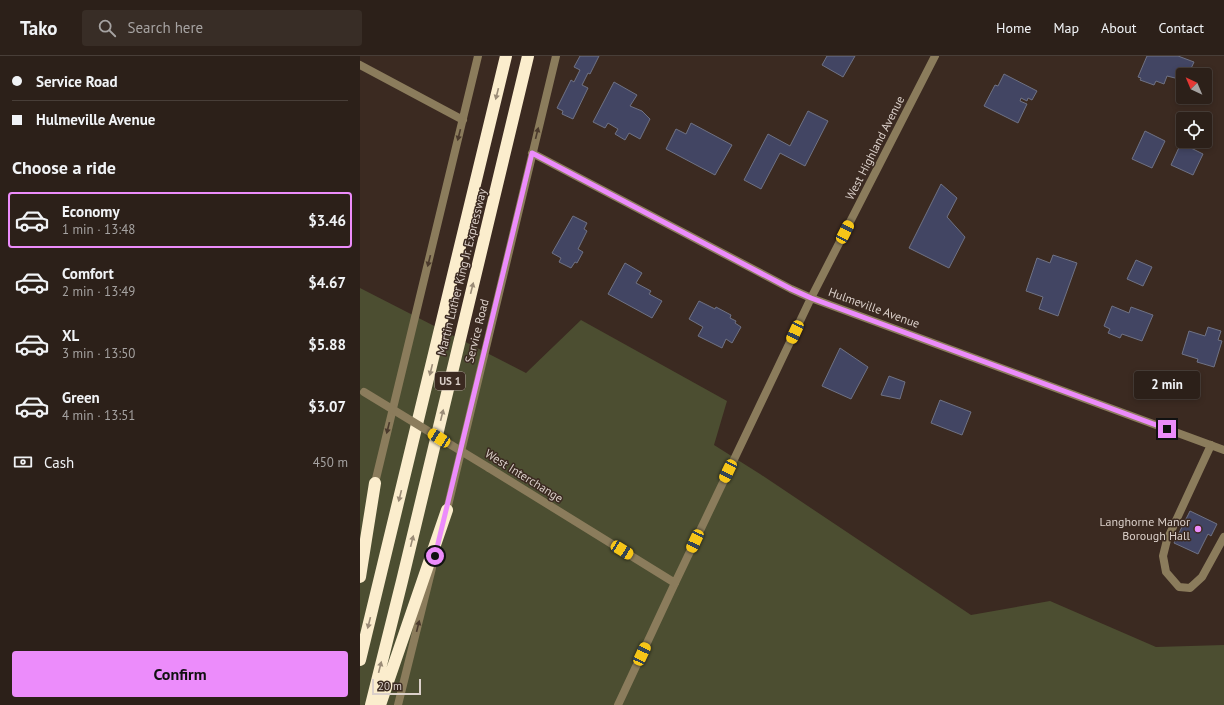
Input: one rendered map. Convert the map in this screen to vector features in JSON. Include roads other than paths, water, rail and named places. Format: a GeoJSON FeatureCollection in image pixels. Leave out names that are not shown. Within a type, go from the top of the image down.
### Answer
{"type":"FeatureCollection","features":[{"type":"Feature","properties":{"kind":"highway","name":"Martin Luther King Jr. Expressway"},"geometry":{"type":"LineString","coordinates":[[360,660],[506,56]]}},
{"type":"Feature","properties":{"kind":"highway","name":"Martin Luther King Jr. Expressway"},"geometry":{"type":"LineString","coordinates":[[371,705],[528,56]]}},
{"type":"Feature","properties":{"kind":"highway"},"geometry":{"type":"LineString","coordinates":[[360,577],[375,483]]}},
{"type":"Feature","properties":{"kind":"highway"},"geometry":{"type":"LineString","coordinates":[[380,705],[446,510]]}},
{"type":"Feature","properties":{"kind":"street"},"geometry":{"type":"LineString","coordinates":[[360,546],[478,56]]}},
{"type":"Feature","properties":{"kind":"street","name":"Service Road"},"geometry":{"type":"LineString","coordinates":[[398,705],[556,56]]}},
{"type":"Feature","properties":{"kind":"street","name":"West Highland Avenue"},"geometry":{"type":"LineString","coordinates":[[618,705],[811,298],[935,56]]}},
{"type":"Feature","properties":{"kind":"street"},"geometry":{"type":"LineString","coordinates":[[360,65],[463,120]]}},
{"type":"Feature","properties":{"kind":"street","name":"Hulmeville Avenue"},"geometry":{"type":"LineString","coordinates":[[532,153],[791,289],[811,298],[1224,450]]}},
{"type":"Feature","properties":{"kind":"street","name":"West Interchange"},"geometry":{"type":"LineString","coordinates":[[362,391],[675,583]]}},
{"type":"Feature","properties":{"kind":"street"},"geometry":{"type":"LineString","coordinates":[[1212,445],[1167,540],[1164,556],[1166,572],[1179,587],[1190,588],[1202,577],[1224,538]]}},
{"type":"Feature","properties":{"kind":"place","name":"Langhorne Manor Borough Hall"},"geometry":{"type":"Point","coordinates":[1198,529]}}]}
